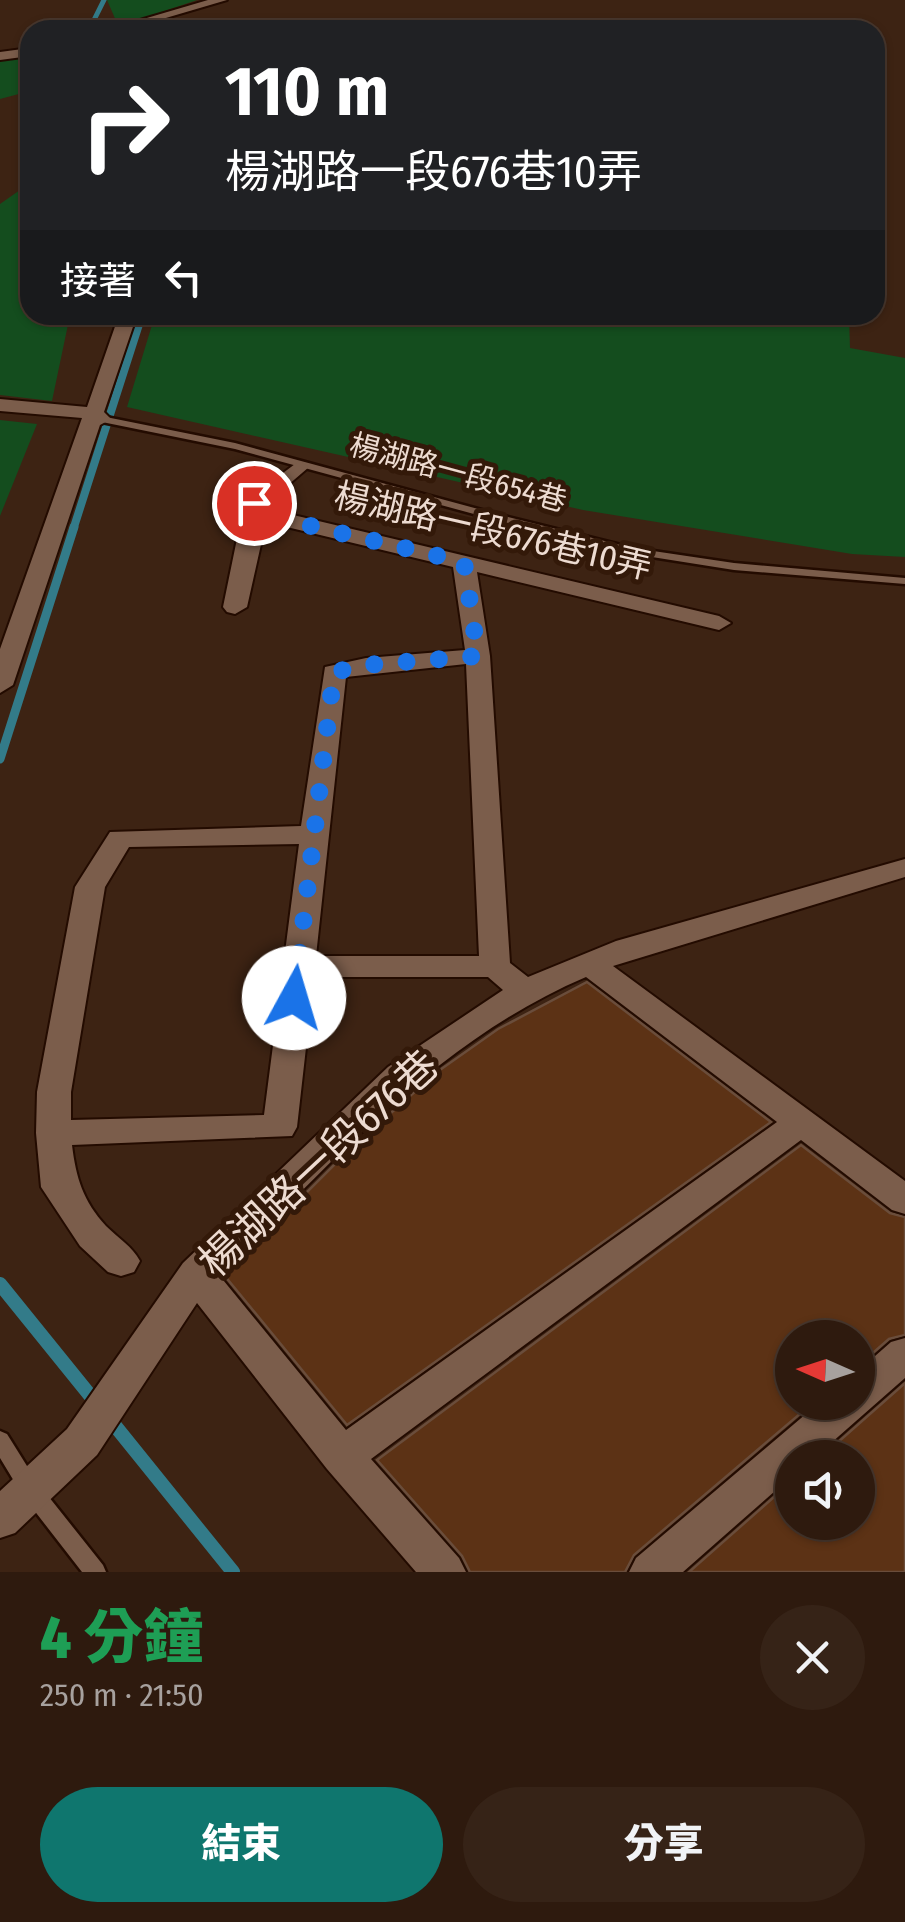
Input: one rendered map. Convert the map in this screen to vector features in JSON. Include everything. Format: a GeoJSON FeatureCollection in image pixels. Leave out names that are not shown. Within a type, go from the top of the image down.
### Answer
{"type":"FeatureCollection","features":[{"type":"Feature","properties":{"kind":"street"},"geometry":{"type":"LineString","coordinates":[[148,20],[221,0]]}},
{"type":"Feature","properties":{"kind":"street"},"geometry":{"type":"LineString","coordinates":[[0,685],[97,416],[125,325]]}},
{"type":"Feature","properties":{"kind":"street","name":"楊湖路一段654巷"},"geometry":{"type":"LineString","coordinates":[[0,405],[97,416]]}},
{"type":"Feature","properties":{"kind":"street","name":"楊湖路一段676巷10弄"},"geometry":{"type":"LineString","coordinates":[[298,467],[254,503],[260,514],[719,623]]}},
{"type":"Feature","properties":{"kind":"street"},"geometry":{"type":"LineString","coordinates":[[234,607],[250,528],[260,514]]}},
{"type":"Feature","properties":{"kind":"street"},"geometry":{"type":"LineString","coordinates":[[464,562],[478,656],[496,967]]}},
{"type":"Feature","properties":{"kind":"street"},"geometry":{"type":"LineString","coordinates":[[53,1133],[280,1127],[334,672],[366,665],[478,656]]}},
{"type":"Feature","properties":{"kind":"street"},"geometry":{"type":"LineString","coordinates":[[122,1261],[93,1236],[58,1187],[53,1133],[54,1092],[90,887],[120,838],[312,836]]}},
{"type":"Feature","properties":{"kind":"street","name":"楊湖路一段676巷"},"geometry":{"type":"LineString","coordinates":[[30,1489],[82,1442],[196,1274],[400,1075],[524,990],[627,948],[905,868]]}},
{"type":"Feature","properties":{"kind":"street"},"geometry":{"type":"LineString","coordinates":[[590,964],[905,1200]]}},
{"type":"Feature","properties":{"kind":"street"},"geometry":{"type":"LineString","coordinates":[[298,966],[496,967],[524,990]]}},
{"type":"Feature","properties":{"kind":"street"},"geometry":{"type":"LineString","coordinates":[[342,1456],[800,1122]]}},
{"type":"Feature","properties":{"kind":"street"},"geometry":{"type":"LineString","coordinates":[[196,1274],[342,1456],[444,1572]]}},
{"type":"Feature","properties":{"kind":"street"},"geometry":{"type":"LineString","coordinates":[[875,1380],[905,1354]]}},
{"type":"Feature","properties":{"kind":"street"},"geometry":{"type":"LineString","coordinates":[[651,1572],[828,1420]]}},
{"type":"Feature","properties":{"kind":"street"},"geometry":{"type":"LineString","coordinates":[[0,1519],[30,1489]]}},
{"type":"Feature","properties":{"kind":"lane","name":"楊湖路一段654巷"},"geometry":{"type":"LineString","coordinates":[[97,416],[219,439],[633,551],[774,571],[905,580]]}},
{"type":"Feature","properties":{"kind":"lane"},"geometry":{"type":"LineString","coordinates":[[0,1440],[30,1489],[95,1572]]}},
{"type":"Feature","properties":{"kind":"green space"},"geometry":{"type":"Polygon","coordinates":[[[107,0],[197,0],[150,16],[163,20],[116,20],[107,0]]]}},
{"type":"Feature","properties":{"kind":"green space"},"geometry":{"type":"Polygon","coordinates":[[[20,55],[20,94],[0,99],[0,56],[20,55]]]}},
{"type":"Feature","properties":{"kind":"green space"},"geometry":{"type":"Polygon","coordinates":[[[20,190],[20,325],[68,325],[52,401],[0,395],[0,204],[20,190]]]}},
{"type":"Feature","properties":{"kind":"green space"},"geometry":{"type":"Polygon","coordinates":[[[152,325],[849,325],[850,348],[905,358],[905,557],[852,554],[583,510],[127,407],[152,325]]]}},
{"type":"Feature","properties":{"kind":"green space"},"geometry":{"type":"Polygon","coordinates":[[[0,420],[37,424],[0,516],[0,420]]]}},
{"type":"Feature","properties":{"kind":"building"},"geometry":{"type":"Polygon","coordinates":[[[587,982],[771,1122],[347,1425],[224,1275],[348,1151],[437,1072],[498,1029],[587,982]]]}},
{"type":"Feature","properties":{"kind":"building"},"geometry":{"type":"Polygon","coordinates":[[[801,1145],[890,1213],[905,1217],[905,1335],[889,1339],[875,1351],[875,1320],[775,1320],[775,1420],[793,1420],[634,1555],[625,1572],[470,1572],[462,1556],[377,1460],[801,1145]]]}},
{"type":"Feature","properties":{"kind":"building"},"geometry":{"type":"Polygon","coordinates":[[[905,1383],[905,1572],[689,1572],[775,1496],[775,1540],[875,1540],[875,1440],[840,1440],[863,1420],[875,1420],[875,1409],[905,1383]]]}},
{"type":"Feature","properties":{"kind":"waterway"},"geometry":{"type":"LineString","coordinates":[[94,20],[104,0]]}},
{"type":"Feature","properties":{"kind":"waterway"},"geometry":{"type":"LineString","coordinates":[[73,530],[139,325]]}},
{"type":"Feature","properties":{"kind":"waterway"},"geometry":{"type":"LineString","coordinates":[[0,759],[74,527]]}},
{"type":"Feature","properties":{"kind":"waterway"},"geometry":{"type":"LineString","coordinates":[[0,1284],[97,1404]]}},
{"type":"Feature","properties":{"kind":"waterway"},"geometry":{"type":"LineString","coordinates":[[108,1417],[233,1572]]}},
{"type":"Feature","properties":{"kind":"route"},"geometry":{"type":"LineString","coordinates":[[254,503],[260,514],[464,562],[478,656],[366,665],[334,672],[294,998]]}}]}
